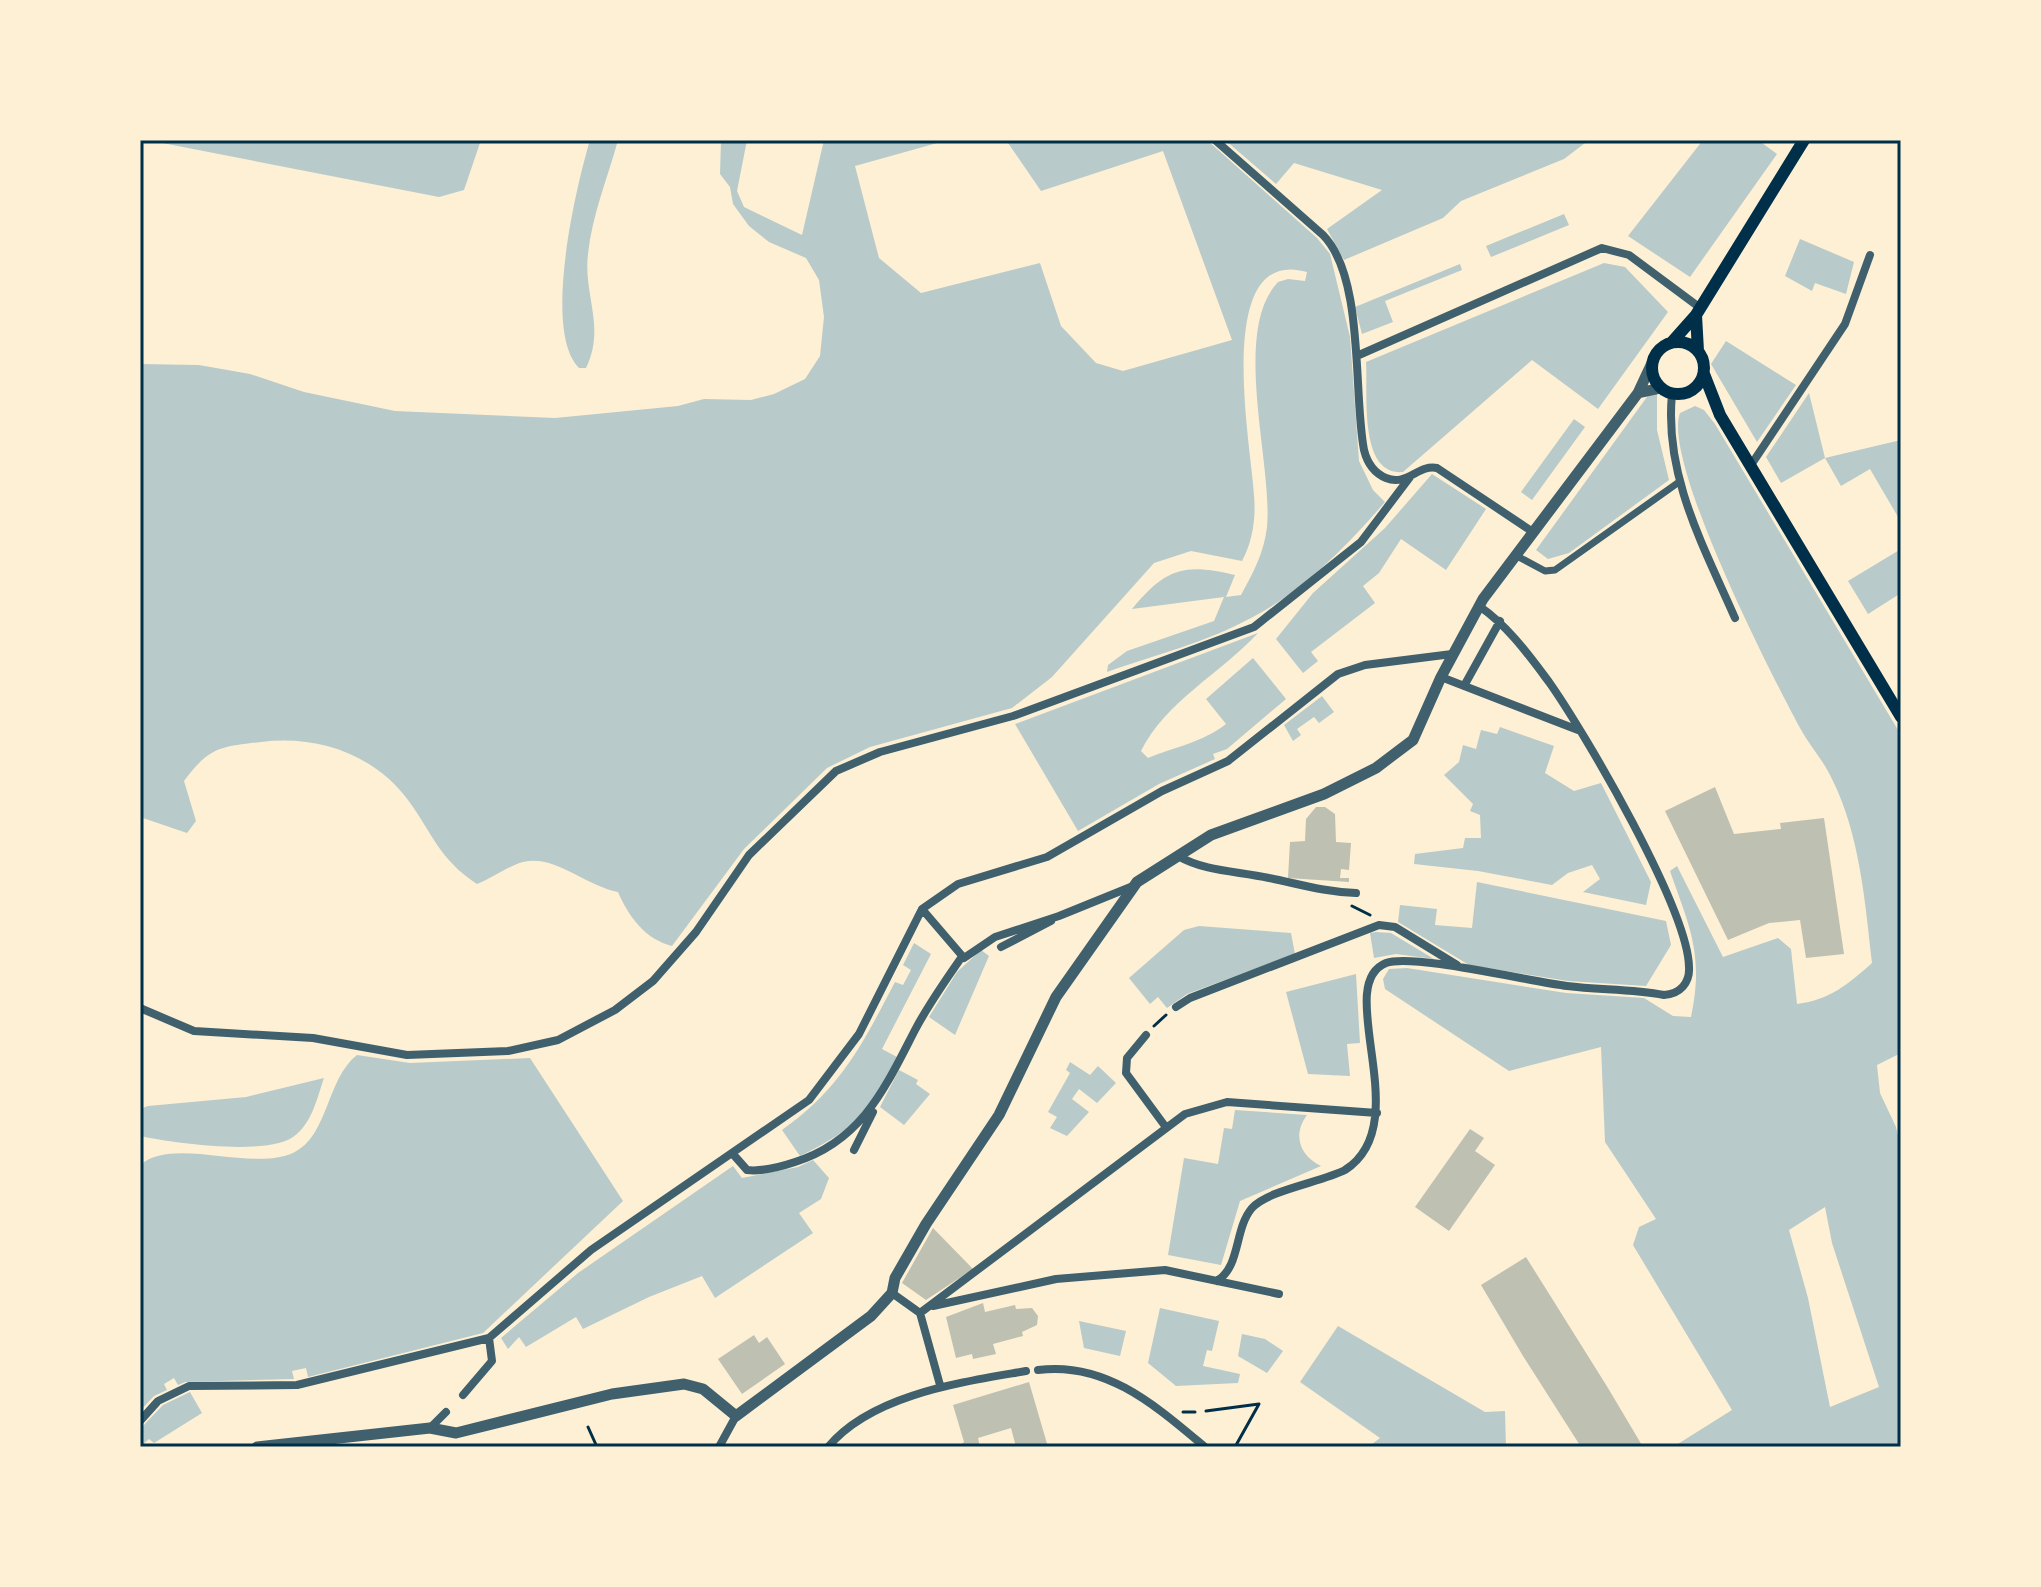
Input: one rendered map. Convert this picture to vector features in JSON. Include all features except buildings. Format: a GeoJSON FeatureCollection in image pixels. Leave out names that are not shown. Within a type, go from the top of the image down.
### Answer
{"type":"FeatureCollection","features":[{"type":"Feature","properties":{"kind":"main road"},"geometry":{"type":"LineString","coordinates":[[1720,415],[1690,391],[1666,391],[1653,377],[1652,363],[1659,349],[1672,342],[1698,311],[1804,140]]}},
{"type":"Feature","properties":{"kind":"main road"},"geometry":{"type":"LineString","coordinates":[[1698,311],[1698,351],[1720,415],[1901,717]]}},
{"type":"Feature","properties":{"kind":"main road"},"geometry":{"type":"LineString","coordinates":[[1672,342],[1686,343],[1698,351]]}},
{"type":"Feature","properties":{"kind":"main road"},"geometry":{"type":"LineString","coordinates":[[1690,391],[1704,374]]}},
{"type":"Feature","properties":{"kind":"street"},"geometry":{"type":"LineString","coordinates":[[1215,140],[1329,242],[1338,262],[1359,355],[1363,442],[1369,462],[1388,479],[1410,477]]}},
{"type":"Feature","properties":{"kind":"street"},"geometry":{"type":"LineString","coordinates":[[1359,355],[1599,249],[1625,253],[1698,311]]}},
{"type":"Feature","properties":{"kind":"street"},"geometry":{"type":"LineString","coordinates":[[1751,465],[1845,324],[1870,255]]}},
{"type":"Feature","properties":{"kind":"street"},"geometry":{"type":"LineString","coordinates":[[854,1150],[916,1027],[961,958],[995,937],[1055,918],[1134,885],[1220,831],[1324,794],[1394,756],[1418,732],[1452,654],[1479,606],[1638,393],[1652,363]]}},
{"type":"Feature","properties":{"kind":"street"},"geometry":{"type":"LineString","coordinates":[[1638,393],[1666,391],[1668,433],[1679,482],[1735,618]]}},
{"type":"Feature","properties":{"kind":"street"},"geometry":{"type":"LineString","coordinates":[[140,1008],[194,1031],[313,1038],[407,1055],[518,1050],[570,1035],[615,1010],[653,981],[696,932],[749,855],[826,778],[880,752],[1013,716],[1254,627],[1361,542],[1410,477],[1427,467],[1437,468],[1533,532]]}},
{"type":"Feature","properties":{"kind":"street"},"geometry":{"type":"LineString","coordinates":[[1515,555],[1545,571],[1555,570],[1679,482]]}},
{"type":"Feature","properties":{"kind":"street"},"geometry":{"type":"LineString","coordinates":[[1217,1281],[1228,1271],[1252,1208],[1352,1165],[1370,1144],[1377,1113],[1367,1010],[1373,973],[1383,964],[1397,961],[1566,986],[1664,995],[1679,991],[1687,982],[1688,956],[1661,883],[1579,731],[1550,684],[1500,621],[1479,606]]}},
{"type":"Feature","properties":{"kind":"street"},"geometry":{"type":"LineString","coordinates":[[1464,686],[1500,621]]}},
{"type":"Feature","properties":{"kind":"street"},"geometry":{"type":"LineString","coordinates":[[140,1421],[158,1401],[189,1386],[297,1385],[489,1338],[591,1250],[809,1100],[859,1034],[922,909],[958,884],[1047,857],[1162,791],[1228,761],[1338,674],[1365,665],[1452,654]]}},
{"type":"Feature","properties":{"kind":"street"},"geometry":{"type":"LineString","coordinates":[[1441,677],[1579,731]]}},
{"type":"Feature","properties":{"kind":"street"},"geometry":{"type":"LineString","coordinates":[[1178,856],[1201,867],[1269,877],[1325,892],[1356,893]]}},
{"type":"Feature","properties":{"kind":"street"},"geometry":{"type":"LineString","coordinates":[[720,1446],[736,1416],[871,1316],[892,1293],[895,1278],[926,1224],[999,1115],[1056,997],[1102,936],[1134,885]]}},
{"type":"Feature","properties":{"kind":"street"},"geometry":{"type":"LineString","coordinates":[[922,909],[961,958]]}},
{"type":"Feature","properties":{"kind":"street"},"geometry":{"type":"LineString","coordinates":[[1001,947],[1041,929],[1055,918]]}},
{"type":"Feature","properties":{"kind":"street"},"geometry":{"type":"LineString","coordinates":[[1176,1007],[1190,998],[1368,927],[1395,927],[1468,970]]}},
{"type":"Feature","properties":{"kind":"street"},"geometry":{"type":"LineString","coordinates":[[1146,1035],[1127,1058],[1126,1073],[1165,1126]]}},
{"type":"Feature","properties":{"kind":"street"},"geometry":{"type":"LineString","coordinates":[[924,1310],[1026,1236],[1165,1126],[1185,1114],[1222,1102],[1377,1113]]}},
{"type":"Feature","properties":{"kind":"street"},"geometry":{"type":"LineString","coordinates":[[732,1153],[750,1171],[797,1162],[845,1138],[874,1107]]}},
{"type":"Feature","properties":{"kind":"street"},"geometry":{"type":"LineString","coordinates":[[892,1293],[924,1310],[1056,1279],[1165,1270],[1279,1294]]}},
{"type":"Feature","properties":{"kind":"street"},"geometry":{"type":"LineString","coordinates":[[924,1310],[940,1385]]}},
{"type":"Feature","properties":{"kind":"street"},"geometry":{"type":"LineString","coordinates":[[463,1395],[492,1361],[489,1338]]}},
{"type":"Feature","properties":{"kind":"street"},"geometry":{"type":"LineString","coordinates":[[1038,1370],[1067,1368],[1111,1379],[1163,1411],[1205,1447]]}},
{"type":"Feature","properties":{"kind":"street"},"geometry":{"type":"LineString","coordinates":[[828,1447],[872,1415],[940,1385],[1026,1371]]}},
{"type":"Feature","properties":{"kind":"street"},"geometry":{"type":"LineString","coordinates":[[257,1447],[430,1428],[456,1433],[612,1394],[684,1384],[703,1389],[736,1416]]}},
{"type":"Feature","properties":{"kind":"street"},"geometry":{"type":"LineString","coordinates":[[430,1428],[446,1412]]}},
{"type":"Feature","properties":{"kind":"path"},"geometry":{"type":"LineString","coordinates":[[1325,892],[1395,927]]}},
{"type":"Feature","properties":{"kind":"path"},"geometry":{"type":"LineString","coordinates":[[1146,1035],[1176,1007]]}},
{"type":"Feature","properties":{"kind":"path"},"geometry":{"type":"LineString","coordinates":[[1206,1411],[1259,1404],[1235,1447]]}},
{"type":"Feature","properties":{"kind":"path"},"geometry":{"type":"LineString","coordinates":[[588,1427],[597,1447]]}},
{"type":"Feature","properties":{"kind":"shaded area"},"geometry":{"type":"Polygon","coordinates":[[[147,140],[481,140],[464,190],[439,197],[147,140]]]}},
{"type":"Feature","properties":{"kind":"shaded area"},"geometry":{"type":"Polygon","coordinates":[[[590,140],[618,140],[590,239],[587,269],[594,339],[586,368],[579,368],[568,350],[563,323],[563,292],[571,223],[590,140]]]}},
{"type":"Feature","properties":{"kind":"shaded area"},"geometry":{"type":"Polygon","coordinates":[[[721,140],[747,140],[737,191],[744,207],[802,235],[824,140],[948,140],[855,166],[879,258],[921,293],[1040,263],[1061,326],[1096,363],[1123,371],[1232,340],[1163,151],[1041,191],[1006,140],[1207,140],[1317,238],[1330,254],[1350,337],[1359,461],[1373,490],[1385,502],[1323,566],[1270,607],[1217,634],[1107,672],[1108,665],[1127,651],[1214,621],[1224,597],[1132,609],[1155,585],[1177,572],[1202,569],[1235,575],[1226,597],[1241,595],[1257,562],[1266,536],[1267,500],[1257,399],[1257,332],[1264,304],[1278,282],[1288,279],[1305,281],[1307,272],[1277,272],[1258,289],[1248,318],[1244,356],[1245,397],[1255,512],[1251,537],[1242,561],[1191,551],[1154,563],[1052,677],[1012,708],[870,747],[827,768],[744,849],[672,946],[662,943],[639,926],[618,892],[546,862],[523,862],[477,884],[445,855],[394,784],[361,760],[323,745],[282,741],[217,750],[201,761],[184,781],[196,821],[187,833],[140,817],[140,364],[199,365],[250,374],[304,392],[395,411],[555,418],[678,406],[704,399],[751,400],[774,394],[805,379],[820,356],[824,317],[819,280],[806,258],[769,242],[749,226],[733,204],[730,187],[720,174],[721,140]]]}},
{"type":"Feature","properties":{"kind":"shaded area"},"geometry":{"type":"Polygon","coordinates":[[[1225,140],[1589,140],[1564,159],[1461,201],[1443,218],[1344,260],[1327,229],[1382,190],[1294,163],[1276,184],[1225,140]]]}},
{"type":"Feature","properties":{"kind":"shaded area"},"geometry":{"type":"Polygon","coordinates":[[[1703,140],[1758,140],[1777,154],[1690,277],[1628,236],[1703,140]]]}},
{"type":"Feature","properties":{"kind":"shaded area"},"geometry":{"type":"Polygon","coordinates":[[[1564,214],[1569,225],[1491,257],[1486,246],[1564,214]]]}},
{"type":"Feature","properties":{"kind":"shaded area"},"geometry":{"type":"Polygon","coordinates":[[[1800,239],[1854,262],[1846,294],[1815,283],[1812,291],[1785,276],[1800,239]]]}},
{"type":"Feature","properties":{"kind":"shaded area"},"geometry":{"type":"Polygon","coordinates":[[[1604,263],[1625,267],[1668,312],[1598,409],[1532,360],[1403,472],[1389,470],[1379,461],[1368,430],[1366,362],[1604,263]]]}},
{"type":"Feature","properties":{"kind":"shaded area"},"geometry":{"type":"Polygon","coordinates":[[[1460,264],[1462,270],[1385,301],[1393,322],[1362,334],[1355,307],[1460,264]]]}},
{"type":"Feature","properties":{"kind":"shaded area"},"geometry":{"type":"Polygon","coordinates":[[[1726,341],[1796,385],[1757,442],[1711,364],[1726,341]]]}},
{"type":"Feature","properties":{"kind":"shaded area"},"geometry":{"type":"Polygon","coordinates":[[[1652,390],[1657,391],[1657,430],[1669,480],[1569,553],[1548,559],[1536,550],[1652,390]]]}},
{"type":"Feature","properties":{"kind":"shaded area"},"geometry":{"type":"Polygon","coordinates":[[[1809,393],[1825,458],[1781,483],[1766,457],[1809,393]]]}},
{"type":"Feature","properties":{"kind":"shaded area"},"geometry":{"type":"Polygon","coordinates":[[[1695,406],[1704,410],[1715,424],[1901,735],[1901,1053],[1877,1065],[1880,1093],[1896,1127],[1901,1149],[1901,1447],[1673,1447],[1732,1410],[1633,1245],[1639,1227],[1656,1219],[1605,1142],[1601,1047],[1509,1071],[1385,989],[1383,979],[1389,969],[1407,968],[1566,993],[1644,998],[1673,1016],[1691,1017],[1695,995],[1695,959],[1689,926],[1670,871],[1677,866],[1723,957],[1778,938],[1791,949],[1797,1004],[1829,995],[1872,963],[1860,869],[1841,800],[1829,772],[1786,702],[1723,569],[1687,475],[1679,438],[1680,413],[1695,406]],[[1825,1207],[1789,1230],[1808,1298],[1830,1407],[1879,1387],[1832,1243],[1825,1207]]]}},
{"type":"Feature","properties":{"kind":"shaded area"},"geometry":{"type":"Polygon","coordinates":[[[1574,419],[1585,427],[1532,500],[1521,492],[1574,419]]]}},
{"type":"Feature","properties":{"kind":"shaded area"},"geometry":{"type":"Polygon","coordinates":[[[1901,440],[1901,522],[1870,469],[1841,486],[1825,458],[1901,440]]]}},
{"type":"Feature","properties":{"kind":"shaded area"},"geometry":{"type":"Polygon","coordinates":[[[1432,474],[1486,509],[1446,570],[1401,539],[1379,573],[1363,586],[1375,603],[1311,652],[1318,661],[1303,673],[1276,639],[1313,593],[1385,528],[1432,474]]]}},
{"type":"Feature","properties":{"kind":"shaded area"},"geometry":{"type":"Polygon","coordinates":[[[1901,549],[1901,593],[1868,614],[1848,581],[1901,549]]]}},
{"type":"Feature","properties":{"kind":"shaded area"},"geometry":{"type":"Polygon","coordinates":[[[1258,633],[1164,717],[1141,751],[1148,758],[1198,740],[1226,724],[1206,699],[1253,658],[1286,699],[1227,749],[1213,754],[1215,759],[1159,784],[1078,831],[1015,724],[1258,633]]]}},
{"type":"Feature","properties":{"kind":"shaded area"},"geometry":{"type":"Polygon","coordinates":[[[1322,696],[1334,712],[1319,723],[1314,717],[1297,729],[1301,735],[1293,741],[1284,725],[1322,696]]]}},
{"type":"Feature","properties":{"kind":"shaded area"},"geometry":{"type":"Polygon","coordinates":[[[1500,727],[1554,746],[1545,773],[1574,791],[1601,783],[1651,882],[1646,905],[1583,892],[1600,879],[1592,865],[1568,873],[1552,885],[1478,871],[1414,864],[1415,854],[1463,848],[1465,838],[1481,838],[1480,815],[1470,811],[1473,804],[1444,775],[1459,762],[1463,745],[1476,749],[1481,730],[1497,734],[1500,727]]]}},
{"type":"Feature","properties":{"kind":"shaded area"},"geometry":{"type":"Polygon","coordinates":[[[1477,882],[1666,921],[1671,945],[1646,986],[1568,981],[1469,965],[1398,922],[1400,905],[1437,909],[1435,925],[1472,928],[1477,882]]]}},
{"type":"Feature","properties":{"kind":"shaded area"},"geometry":{"type":"Polygon","coordinates":[[[1199,926],[1291,933],[1295,954],[1187,994],[1167,1008],[1158,997],[1150,1004],[1129,978],[1184,930],[1199,926]]]}},
{"type":"Feature","properties":{"kind":"shaded area"},"geometry":{"type":"Polygon","coordinates":[[[1370,933],[1391,933],[1434,959],[1396,954],[1374,958],[1370,933]]]}},
{"type":"Feature","properties":{"kind":"shaded area"},"geometry":{"type":"Polygon","coordinates":[[[914,943],[931,954],[882,1049],[897,1057],[878,1093],[848,1127],[800,1156],[782,1130],[820,1098],[848,1064],[895,982],[903,985],[911,970],[903,965],[914,943]]]}},
{"type":"Feature","properties":{"kind":"shaded area"},"geometry":{"type":"Polygon","coordinates":[[[981,950],[989,956],[955,1035],[929,1017],[957,972],[981,950]]]}},
{"type":"Feature","properties":{"kind":"shaded area"},"geometry":{"type":"Polygon","coordinates":[[[1356,974],[1360,1043],[1347,1044],[1350,1076],[1308,1074],[1286,992],[1356,974]]]}},
{"type":"Feature","properties":{"kind":"shaded area"},"geometry":{"type":"Polygon","coordinates":[[[357,1055],[410,1063],[530,1058],[623,1201],[483,1333],[308,1377],[306,1368],[292,1371],[294,1379],[185,1382],[178,1385],[174,1378],[164,1384],[167,1390],[154,1396],[140,1411],[140,1165],[155,1157],[172,1154],[256,1159],[293,1153],[314,1134],[339,1078],[357,1055]]]}},
{"type":"Feature","properties":{"kind":"shaded area"},"geometry":{"type":"Polygon","coordinates":[[[1070,1062],[1090,1075],[1098,1066],[1116,1083],[1097,1103],[1079,1089],[1072,1099],[1089,1112],[1067,1136],[1050,1128],[1057,1117],[1048,1112],[1070,1073],[1066,1070],[1070,1062]]]}},
{"type":"Feature","properties":{"kind":"shaded area"},"geometry":{"type":"Polygon","coordinates":[[[899,1070],[918,1080],[916,1084],[930,1094],[904,1125],[880,1107],[899,1070]]]}},
{"type":"Feature","properties":{"kind":"shaded area"},"geometry":{"type":"Polygon","coordinates":[[[324,1078],[305,1125],[300,1132],[280,1143],[218,1146],[140,1136],[140,1109],[148,1106],[246,1097],[324,1078]]]}},
{"type":"Feature","properties":{"kind":"shaded area"},"geometry":{"type":"Polygon","coordinates":[[[1235,1110],[1307,1115],[1300,1130],[1300,1144],[1308,1157],[1321,1166],[1240,1201],[1221,1265],[1168,1255],[1184,1158],[1218,1164],[1224,1128],[1232,1129],[1235,1110]]]}},
{"type":"Feature","properties":{"kind":"shaded area"},"geometry":{"type":"Polygon","coordinates":[[[813,1160],[829,1178],[821,1199],[799,1213],[813,1233],[715,1298],[702,1276],[583,1329],[576,1317],[526,1347],[519,1337],[508,1349],[501,1338],[578,1273],[733,1166],[742,1178],[798,1167],[813,1160]]]}},
{"type":"Feature","properties":{"kind":"shaded area"},"geometry":{"type":"Polygon","coordinates":[[[1160,1308],[1219,1321],[1212,1351],[1207,1350],[1203,1366],[1240,1374],[1238,1383],[1176,1386],[1148,1363],[1160,1308]]]}},
{"type":"Feature","properties":{"kind":"shaded area"},"geometry":{"type":"Polygon","coordinates":[[[1079,1321],[1126,1331],[1120,1356],[1084,1348],[1079,1321]]]}},
{"type":"Feature","properties":{"kind":"shaded area"},"geometry":{"type":"Polygon","coordinates":[[[1338,1326],[1485,1412],[1505,1411],[1506,1447],[1368,1447],[1380,1438],[1300,1382],[1338,1326]]]}},
{"type":"Feature","properties":{"kind":"shaded area"},"geometry":{"type":"Polygon","coordinates":[[[1242,1334],[1265,1339],[1283,1351],[1267,1373],[1238,1356],[1242,1334]]]}},
{"type":"Feature","properties":{"kind":"shaded area"},"geometry":{"type":"Polygon","coordinates":[[[190,1392],[202,1413],[154,1443],[149,1439],[140,1447],[140,1429],[163,1405],[190,1392]]]}}]}
